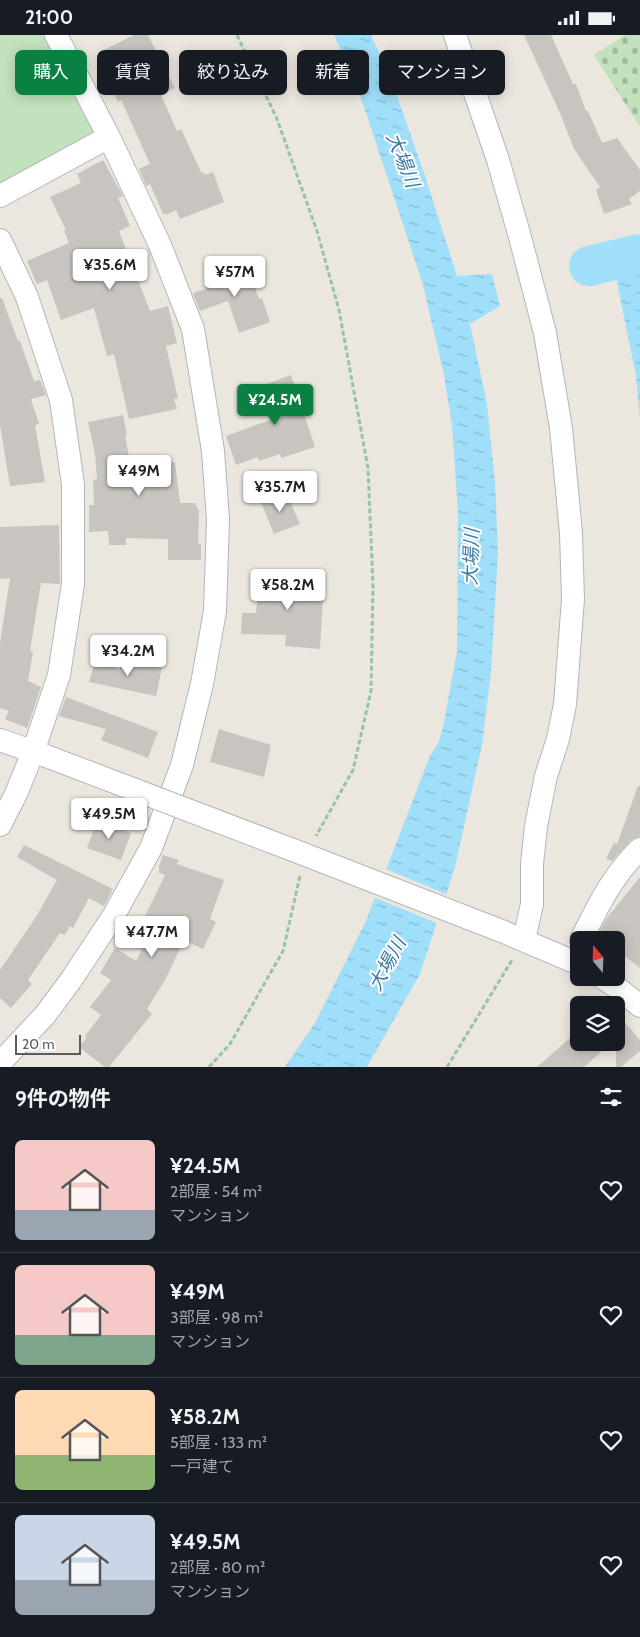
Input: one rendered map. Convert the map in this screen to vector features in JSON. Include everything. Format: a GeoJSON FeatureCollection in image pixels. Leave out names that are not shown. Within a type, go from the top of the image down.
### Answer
{"type":"FeatureCollection","features":[{"type":"Feature","properties":{"kind":"street"},"geometry":{"type":"LineString","coordinates":[[0,1063],[45,1015],[72,980],[114,915],[151,848],[182,765],[202,684],[215,611],[218,519],[213,451],[193,329],[160,245],[109,137],[56,35]]}},
{"type":"Feature","properties":{"kind":"street"},"geometry":{"type":"LineString","coordinates":[[455,35],[500,168],[545,333],[561,428],[571,533],[573,599],[565,704],[558,739],[546,776],[536,826],[532,864],[532,904],[514,936]]}},
{"type":"Feature","properties":{"kind":"street"},"geometry":{"type":"LineString","coordinates":[[0,196],[109,137]]}},
{"type":"Feature","properties":{"kind":"street"},"geometry":{"type":"LineString","coordinates":[[0,240],[27,297],[61,400],[73,485],[73,584],[59,675],[40,754],[0,825]]}},
{"type":"Feature","properties":{"kind":"street"},"geometry":{"type":"LineString","coordinates":[[0,740],[305,855],[514,936],[570,960]]}},
{"type":"Feature","properties":{"kind":"street"},"geometry":{"type":"LineString","coordinates":[[585,931],[603,895],[624,865],[640,849]]}},
{"type":"Feature","properties":{"kind":"street"},"geometry":{"type":"LineString","coordinates":[[615,986],[640,1006]]}},
{"type":"Feature","properties":{"kind":"path"},"geometry":{"type":"LineString","coordinates":[[210,1067],[230,1044],[283,951],[305,855],[352,770],[371,691],[373,585],[368,468],[339,310],[317,231],[277,119],[237,35]]}},
{"type":"Feature","properties":{"kind":"path"},"geometry":{"type":"LineString","coordinates":[[447,1067],[514,936]]}},
{"type":"Feature","properties":{"kind":"green space"},"geometry":{"type":"Polygon","coordinates":[[[0,35],[43,35],[51,50],[15,50],[15,95],[74,95],[95,136],[0,185],[0,35]]]}},
{"type":"Feature","properties":{"kind":"green space"},"geometry":{"type":"Polygon","coordinates":[[[625,35],[640,35],[640,127],[594,55],[625,35]]]}},
{"type":"Feature","properties":{"kind":"water","name":"大場川"},"geometry":{"type":"Polygon","coordinates":[[[334,35],[371,35],[379,53],[379,95],[397,95],[457,276],[492,274],[500,306],[470,324],[487,404],[495,482],[498,553],[491,672],[482,745],[455,867],[420,974],[367,1067],[285,1067],[315,1023],[366,921],[430,756],[438,743],[443,728],[457,651],[458,514],[452,425],[444,375],[423,285],[360,95],[369,95],[369,50],[340,50],[334,35]]]}},
{"type":"Feature","properties":{"kind":"water"},"geometry":{"type":"Polygon","coordinates":[[[640,238],[640,419],[636,376],[616,277],[608,276],[597,280],[588,251],[640,238]]]}},
{"type":"Feature","properties":{"kind":"pier"},"geometry":{"type":"Polygon","coordinates":[[[384,868],[448,895],[439,924],[373,897],[384,868]]]}},
{"type":"Feature","properties":{"kind":"building"},"geometry":{"type":"Polygon","coordinates":[[[134,35],[148,35],[156,50],[104,50],[134,35]]]}},
{"type":"Feature","properties":{"kind":"building"},"geometry":{"type":"Polygon","coordinates":[[[524,35],[551,35],[573,84],[576,84],[586,111],[588,111],[602,143],[617,138],[640,170],[640,191],[629,199],[632,204],[604,214],[596,190],[600,187],[574,149],[560,113],[524,35]]]}},
{"type":"Feature","properties":{"kind":"building"},"geometry":{"type":"Polygon","coordinates":[[[169,76],[175,88],[169,91],[169,76]]]}},
{"type":"Feature","properties":{"kind":"building"},"geometry":{"type":"Polygon","coordinates":[[[115,95],[161,95],[177,131],[181,129],[201,172],[205,175],[213,172],[224,202],[180,219],[176,210],[166,215],[165,213],[163,214],[150,184],[146,186],[139,169],[150,164],[121,100],[118,102],[115,95]]]}},
{"type":"Feature","properties":{"kind":"building"},"geometry":{"type":"Polygon","coordinates":[[[103,160],[123,196],[118,198],[130,226],[119,231],[150,311],[168,306],[177,343],[166,346],[178,398],[174,399],[177,409],[129,419],[114,354],[107,356],[94,308],[61,320],[47,280],[37,284],[27,261],[69,243],[64,231],[66,230],[50,197],[81,183],[77,174],[103,160]]]}},
{"type":"Feature","properties":{"kind":"building"},"geometry":{"type":"Polygon","coordinates":[[[247,265],[259,299],[262,298],[270,322],[239,333],[228,301],[200,311],[193,293],[206,289],[204,281],[247,265]]]}},
{"type":"Feature","properties":{"kind":"building"},"geometry":{"type":"Polygon","coordinates":[[[0,298],[2,298],[18,341],[20,341],[34,381],[40,380],[46,395],[31,399],[39,424],[35,425],[45,482],[10,486],[0,425],[0,298]]]}},
{"type":"Feature","properties":{"kind":"building"},"geometry":{"type":"Polygon","coordinates":[[[291,375],[315,447],[281,458],[280,454],[259,461],[258,457],[236,465],[226,436],[270,420],[258,387],[291,375]]]}},
{"type":"Feature","properties":{"kind":"building"},"geometry":{"type":"Polygon","coordinates":[[[123,415],[131,467],[175,462],[180,503],[195,503],[199,511],[198,543],[201,544],[201,560],[168,560],[168,539],[126,538],[126,545],[109,545],[108,531],[89,532],[89,505],[94,505],[93,480],[97,479],[95,454],[88,422],[123,415]]]}},
{"type":"Feature","properties":{"kind":"building"},"geometry":{"type":"Polygon","coordinates":[[[286,492],[300,524],[274,534],[261,502],[286,492]]]}},
{"type":"Feature","properties":{"kind":"building"},"geometry":{"type":"Polygon","coordinates":[[[59,525],[60,584],[41,583],[30,651],[33,652],[28,681],[41,687],[27,728],[5,719],[9,711],[0,708],[0,643],[10,578],[0,579],[0,527],[59,525]]]}},
{"type":"Feature","properties":{"kind":"building"},"geometry":{"type":"Polygon","coordinates":[[[252,576],[324,580],[320,649],[285,646],[286,635],[241,634],[242,613],[256,613],[258,591],[252,576]]]}},
{"type":"Feature","properties":{"kind":"building"},"geometry":{"type":"Polygon","coordinates":[[[122,660],[162,668],[156,696],[89,682],[95,662],[120,669],[122,660]]]}},
{"type":"Feature","properties":{"kind":"building"},"geometry":{"type":"Polygon","coordinates":[[[66,697],[158,732],[148,758],[101,740],[106,729],[59,716],[66,697]]]}},
{"type":"Feature","properties":{"kind":"building"},"geometry":{"type":"Polygon","coordinates":[[[219,729],[271,745],[264,777],[210,762],[219,729]]]}},
{"type":"Feature","properties":{"kind":"building"},"geometry":{"type":"Polygon","coordinates":[[[638,786],[640,786],[640,836],[631,840],[612,861],[606,859],[614,843],[617,844],[638,786]]]}},
{"type":"Feature","properties":{"kind":"building"},"geometry":{"type":"Polygon","coordinates":[[[97,820],[131,833],[121,860],[87,848],[97,820]]]}},
{"type":"Feature","properties":{"kind":"building"},"geometry":{"type":"Polygon","coordinates":[[[24,845],[113,889],[104,906],[89,898],[73,928],[70,926],[65,935],[60,933],[28,980],[32,984],[11,1008],[0,998],[0,970],[36,917],[57,880],[17,857],[24,845]]]}},
{"type":"Feature","properties":{"kind":"building"},"geometry":{"type":"Polygon","coordinates":[[[163,855],[179,860],[177,864],[224,880],[210,919],[216,922],[203,949],[184,940],[165,980],[147,1009],[152,1014],[109,1067],[105,1067],[79,1047],[101,1015],[90,1007],[111,980],[100,973],[115,948],[136,961],[155,924],[144,918],[165,875],[159,873],[159,866],[163,855]]]}},
{"type":"Feature","properties":{"kind":"building"},"geometry":{"type":"Polygon","coordinates":[[[640,877],[640,968],[625,956],[625,931],[600,931],[606,919],[640,877]]]}},
{"type":"Feature","properties":{"kind":"building"},"geometry":{"type":"Polygon","coordinates":[[[625,1022],[640,1040],[640,1051],[621,1067],[616,1067],[616,1051],[625,1051],[625,1022]]]}},
{"type":"Feature","properties":{"kind":"building"},"geometry":{"type":"Polygon","coordinates":[[[570,1038],[570,1051],[602,1051],[584,1067],[537,1067],[570,1038]]]}},
{"type":"Feature","properties":{"kind":"waterway"},"geometry":{"type":"LineString","coordinates":[[589,266],[640,254]]}}]}
